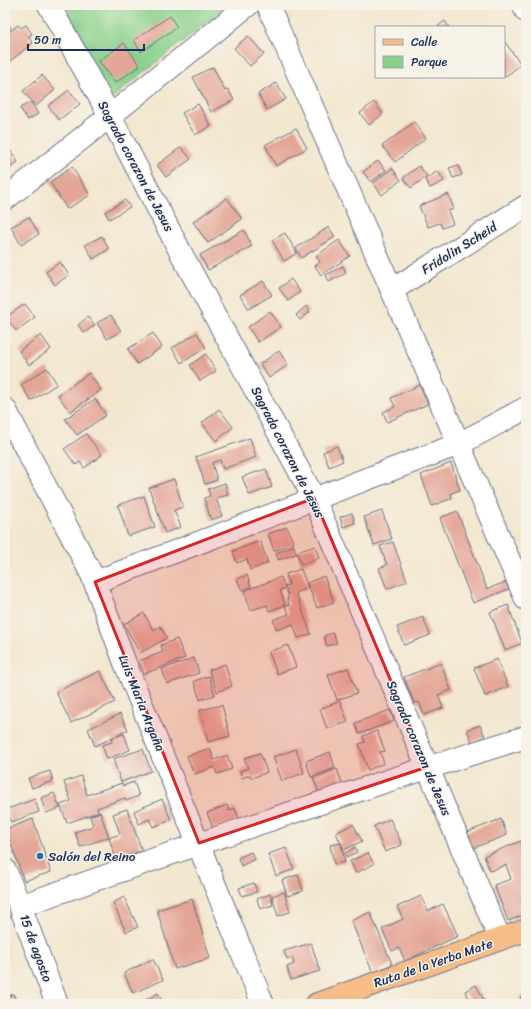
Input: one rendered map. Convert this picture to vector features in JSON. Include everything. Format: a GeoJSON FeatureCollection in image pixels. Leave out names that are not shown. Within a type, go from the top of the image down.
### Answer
{"type":"FeatureCollection","features":[{"type":"Feature","properties":{"kind":"main road","name":"Ruta de la Yerba Mate"},"geometry":{"type":"LineString","coordinates":[[317,1004],[526,930]]}},
{"type":"Feature","properties":{"kind":"street","name":"Sagrado corazon de Jesus"},"geometry":{"type":"LineString","coordinates":[[49,5],[110,116],[182,255],[314,498],[500,939]]}},
{"type":"Feature","properties":{"kind":"street"},"geometry":{"type":"LineString","coordinates":[[5,199],[248,5]]}},
{"type":"Feature","properties":{"kind":"street"},"geometry":{"type":"LineString","coordinates":[[268,5],[526,599]]}},
{"type":"Feature","properties":{"kind":"street"},"geometry":{"type":"LineString","coordinates":[[524,5],[526,11]]}},
{"type":"Feature","properties":{"kind":"street","name":"Fridolin Scheid"},"geometry":{"type":"LineString","coordinates":[[392,290],[526,206]]}},
{"type":"Feature","properties":{"kind":"street"},"geometry":{"type":"LineString","coordinates":[[95,582],[459,444],[526,408]]}},
{"type":"Feature","properties":{"kind":"street","name":"Luis Maria Argaña"},"geometry":{"type":"LineString","coordinates":[[5,409],[95,582],[125,663],[263,1004]]}},
{"type":"Feature","properties":{"kind":"street"},"geometry":{"type":"LineString","coordinates":[[20,906],[199,843],[427,767],[526,737]]}},
{"type":"Feature","properties":{"kind":"street","name":"15 de agosto"},"geometry":{"type":"LineString","coordinates":[[5,870],[57,1004]]}},
{"type":"Feature","properties":{"kind":"highlighted area"},"geometry":{"type":"Polygon","coordinates":[[[314,498],[427,767],[199,843],[95,582],[314,498]]]}},
{"type":"Feature","properties":{"kind":"green space"},"geometry":{"type":"Polygon","coordinates":[[[58,5],[228,5],[108,101],[58,5]]]}},
{"type":"Feature","properties":{"kind":"building"},"geometry":{"type":"Polygon","coordinates":[[[170,16],[177,27],[141,52],[134,40],[170,16]]]}},
{"type":"Feature","properties":{"kind":"building"},"geometry":{"type":"Polygon","coordinates":[[[5,20],[11,28],[5,32],[5,20]]]}},
{"type":"Feature","properties":{"kind":"building"},"geometry":{"type":"Polygon","coordinates":[[[445,21],[448,26],[438,26],[445,21]]]}},
{"type":"Feature","properties":{"kind":"building"},"geometry":{"type":"Polygon","coordinates":[[[18,25],[21,28],[26,25],[32,34],[28,37],[33,43],[5,65],[5,35],[18,25]]]}},
{"type":"Feature","properties":{"kind":"building"},"geometry":{"type":"Polygon","coordinates":[[[248,36],[264,54],[250,66],[234,48],[248,36]]]}},
{"type":"Feature","properties":{"kind":"building"},"geometry":{"type":"Polygon","coordinates":[[[505,42],[521,64],[505,77],[505,42]]]}},
{"type":"Feature","properties":{"kind":"building"},"geometry":{"type":"Polygon","coordinates":[[[124,43],[140,66],[115,83],[99,61],[124,43]]]}},
{"type":"Feature","properties":{"kind":"building"},"geometry":{"type":"Polygon","coordinates":[[[213,67],[225,91],[228,89],[234,100],[211,112],[193,77],[213,67]]]}},
{"type":"Feature","properties":{"kind":"building"},"geometry":{"type":"Polygon","coordinates":[[[42,75],[55,90],[36,106],[23,91],[42,75]]]}},
{"type":"Feature","properties":{"kind":"building"},"geometry":{"type":"Polygon","coordinates":[[[276,83],[286,99],[267,110],[258,94],[276,83]]]}},
{"type":"Feature","properties":{"kind":"building"},"geometry":{"type":"Polygon","coordinates":[[[69,90],[80,104],[59,120],[48,106],[69,90]]]}},
{"type":"Feature","properties":{"kind":"building"},"geometry":{"type":"Polygon","coordinates":[[[31,102],[38,114],[28,120],[20,108],[31,102]]]}},
{"type":"Feature","properties":{"kind":"building"},"geometry":{"type":"Polygon","coordinates":[[[374,102],[383,114],[369,125],[360,113],[374,102]]]}},
{"type":"Feature","properties":{"kind":"building"},"geometry":{"type":"Polygon","coordinates":[[[198,104],[211,126],[195,135],[182,113],[198,104]]]}},
{"type":"Feature","properties":{"kind":"building"},"geometry":{"type":"Polygon","coordinates":[[[414,122],[426,138],[395,162],[382,146],[414,122]]]}},
{"type":"Feature","properties":{"kind":"building"},"geometry":{"type":"Polygon","coordinates":[[[296,128],[307,148],[276,166],[265,145],[296,128]]]}},
{"type":"Feature","properties":{"kind":"building"},"geometry":{"type":"Polygon","coordinates":[[[181,147],[191,159],[166,177],[157,165],[181,147]]]}},
{"type":"Feature","properties":{"kind":"building"},"geometry":{"type":"Polygon","coordinates":[[[10,150],[18,162],[7,170],[5,167],[5,154],[10,150]]]}},
{"type":"Feature","properties":{"kind":"building"},"geometry":{"type":"Polygon","coordinates":[[[378,161],[386,170],[371,182],[363,172],[378,161]]]}},
{"type":"Feature","properties":{"kind":"building"},"geometry":{"type":"Polygon","coordinates":[[[458,165],[462,175],[453,178],[449,168],[458,165]]]}},
{"type":"Feature","properties":{"kind":"building"},"geometry":{"type":"Polygon","coordinates":[[[419,166],[427,176],[411,188],[403,178],[419,166]]]}},
{"type":"Feature","properties":{"kind":"building"},"geometry":{"type":"Polygon","coordinates":[[[72,167],[90,195],[67,209],[50,182],[72,167]]]}},
{"type":"Feature","properties":{"kind":"building"},"geometry":{"type":"Polygon","coordinates":[[[392,168],[401,180],[382,195],[373,183],[392,168]]]}},
{"type":"Feature","properties":{"kind":"building"},"geometry":{"type":"Polygon","coordinates":[[[438,171],[444,181],[430,188],[425,179],[438,171]]]}},
{"type":"Feature","properties":{"kind":"building"},"geometry":{"type":"Polygon","coordinates":[[[448,194],[454,209],[448,211],[453,224],[442,228],[440,223],[428,227],[419,206],[448,194]]]}},
{"type":"Feature","properties":{"kind":"building"},"geometry":{"type":"Polygon","coordinates":[[[227,198],[242,219],[208,243],[193,222],[227,198]]]}},
{"type":"Feature","properties":{"kind":"building"},"geometry":{"type":"Polygon","coordinates":[[[125,200],[130,207],[109,219],[105,212],[125,200]]]}},
{"type":"Feature","properties":{"kind":"building"},"geometry":{"type":"Polygon","coordinates":[[[29,217],[39,234],[21,245],[11,227],[29,217]]]}},
{"type":"Feature","properties":{"kind":"building"},"geometry":{"type":"Polygon","coordinates":[[[329,227],[335,237],[301,258],[296,248],[329,227]]]}},
{"type":"Feature","properties":{"kind":"building"},"geometry":{"type":"Polygon","coordinates":[[[244,230],[252,246],[208,270],[200,255],[244,230]]]}},
{"type":"Feature","properties":{"kind":"building"},"geometry":{"type":"Polygon","coordinates":[[[285,233],[297,253],[284,261],[272,240],[285,233]]]}},
{"type":"Feature","properties":{"kind":"building"},"geometry":{"type":"Polygon","coordinates":[[[102,236],[109,249],[93,259],[85,245],[102,236]]]}},
{"type":"Feature","properties":{"kind":"building"},"geometry":{"type":"Polygon","coordinates":[[[339,240],[350,256],[321,275],[315,266],[320,262],[316,256],[339,240]]]}},
{"type":"Feature","properties":{"kind":"building"},"geometry":{"type":"Polygon","coordinates":[[[60,262],[69,275],[55,285],[46,272],[60,262]]]}},
{"type":"Feature","properties":{"kind":"building"},"geometry":{"type":"Polygon","coordinates":[[[343,266],[346,273],[329,282],[326,275],[343,266]]]}},
{"type":"Feature","properties":{"kind":"building"},"geometry":{"type":"Polygon","coordinates":[[[291,279],[300,292],[288,301],[279,288],[291,279]]]}},
{"type":"Feature","properties":{"kind":"building"},"geometry":{"type":"Polygon","coordinates":[[[263,281],[272,295],[249,309],[240,295],[263,281]]]}},
{"type":"Feature","properties":{"kind":"building"},"geometry":{"type":"Polygon","coordinates":[[[25,304],[35,317],[16,331],[6,317],[25,304]]]}},
{"type":"Feature","properties":{"kind":"building"},"geometry":{"type":"Polygon","coordinates":[[[306,306],[310,312],[300,320],[296,315],[306,306]]]}},
{"type":"Feature","properties":{"kind":"building"},"geometry":{"type":"Polygon","coordinates":[[[270,311],[281,327],[258,342],[248,327],[270,311]]]}},
{"type":"Feature","properties":{"kind":"building"},"geometry":{"type":"Polygon","coordinates":[[[111,315],[121,331],[107,339],[97,323],[111,315]]]}},
{"type":"Feature","properties":{"kind":"building"},"geometry":{"type":"Polygon","coordinates":[[[88,317],[95,325],[84,333],[78,325],[88,317]]]}},
{"type":"Feature","properties":{"kind":"building"},"geometry":{"type":"Polygon","coordinates":[[[153,333],[162,347],[137,364],[128,349],[153,333]]]}},
{"type":"Feature","properties":{"kind":"building"},"geometry":{"type":"Polygon","coordinates":[[[197,333],[206,348],[181,363],[172,348],[197,333]]]}},
{"type":"Feature","properties":{"kind":"building"},"geometry":{"type":"Polygon","coordinates":[[[41,335],[51,349],[29,365],[19,351],[41,335]]]}},
{"type":"Feature","properties":{"kind":"building"},"geometry":{"type":"Polygon","coordinates":[[[279,351],[288,365],[269,378],[260,364],[279,351]]]}},
{"type":"Feature","properties":{"kind":"building"},"geometry":{"type":"Polygon","coordinates":[[[206,354],[216,371],[200,381],[190,365],[206,354]]]}},
{"type":"Feature","properties":{"kind":"building"},"geometry":{"type":"Polygon","coordinates":[[[47,368],[57,384],[31,401],[21,385],[47,368]]]}},
{"type":"Feature","properties":{"kind":"building"},"geometry":{"type":"Polygon","coordinates":[[[89,373],[101,390],[70,412],[58,395],[89,373]]]}},
{"type":"Feature","properties":{"kind":"building"},"geometry":{"type":"Polygon","coordinates":[[[420,385],[428,404],[387,422],[383,412],[395,407],[391,398],[420,385]]]}},
{"type":"Feature","properties":{"kind":"building"},"geometry":{"type":"Polygon","coordinates":[[[95,399],[106,415],[77,435],[65,419],[95,399]]]}},
{"type":"Feature","properties":{"kind":"building"},"geometry":{"type":"Polygon","coordinates":[[[219,409],[233,427],[216,441],[202,423],[219,409]]]}},
{"type":"Feature","properties":{"kind":"building"},"geometry":{"type":"Polygon","coordinates":[[[86,434],[102,455],[84,468],[80,462],[76,465],[64,449],[86,434]]]}},
{"type":"Feature","properties":{"kind":"building"},"geometry":{"type":"Polygon","coordinates":[[[250,438],[256,457],[223,469],[220,460],[212,463],[217,480],[205,484],[196,457],[250,438]]]}},
{"type":"Feature","properties":{"kind":"building"},"geometry":{"type":"Polygon","coordinates":[[[337,446],[343,461],[329,467],[323,452],[337,446]]]}},
{"type":"Feature","properties":{"kind":"building"},"geometry":{"type":"Polygon","coordinates":[[[451,463],[460,490],[451,493],[452,498],[432,506],[421,475],[451,463]]]}},
{"type":"Feature","properties":{"kind":"building"},"geometry":{"type":"Polygon","coordinates":[[[266,469],[272,487],[249,495],[242,477],[266,469]]]}},
{"type":"Feature","properties":{"kind":"building"},"geometry":{"type":"Polygon","coordinates":[[[174,479],[183,507],[174,510],[181,527],[165,533],[149,488],[174,479]]]}},
{"type":"Feature","properties":{"kind":"building"},"geometry":{"type":"Polygon","coordinates":[[[225,483],[228,495],[216,498],[222,516],[211,520],[204,498],[210,496],[208,489],[225,483]]]}},
{"type":"Feature","properties":{"kind":"building"},"geometry":{"type":"Polygon","coordinates":[[[144,496],[155,527],[128,536],[118,505],[144,496]]]}},
{"type":"Feature","properties":{"kind":"building"},"geometry":{"type":"Polygon","coordinates":[[[382,511],[392,539],[374,545],[364,517],[382,511]]]}},
{"type":"Feature","properties":{"kind":"building"},"geometry":{"type":"Polygon","coordinates":[[[457,511],[487,589],[506,582],[509,589],[473,603],[440,518],[457,511]]]}},
{"type":"Feature","properties":{"kind":"building"},"geometry":{"type":"Polygon","coordinates":[[[352,513],[355,523],[343,527],[340,517],[352,513]]]}},
{"type":"Feature","properties":{"kind":"building"},"geometry":{"type":"Polygon","coordinates":[[[287,527],[294,544],[274,551],[268,534],[287,527]]]}},
{"type":"Feature","properties":{"kind":"building"},"geometry":{"type":"Polygon","coordinates":[[[260,541],[268,563],[250,570],[247,559],[237,563],[233,551],[260,541]]]}},
{"type":"Feature","properties":{"kind":"building"},"geometry":{"type":"Polygon","coordinates":[[[393,542],[407,581],[387,589],[379,568],[387,565],[380,546],[393,542]]]}},
{"type":"Feature","properties":{"kind":"building"},"geometry":{"type":"Polygon","coordinates":[[[294,546],[296,554],[278,560],[276,553],[294,546]]]}},
{"type":"Feature","properties":{"kind":"building"},"geometry":{"type":"Polygon","coordinates":[[[315,546],[319,558],[301,565],[297,552],[315,546]]]}},
{"type":"Feature","properties":{"kind":"building"},"geometry":{"type":"Polygon","coordinates":[[[301,569],[308,588],[296,593],[311,634],[298,638],[293,624],[277,630],[273,620],[289,614],[285,606],[289,605],[287,598],[289,598],[285,586],[289,585],[286,574],[301,569]]]}},
{"type":"Feature","properties":{"kind":"building"},"geometry":{"type":"Polygon","coordinates":[[[247,575],[251,587],[242,590],[237,579],[247,575]]]}},
{"type":"Feature","properties":{"kind":"building"},"geometry":{"type":"Polygon","coordinates":[[[324,576],[334,602],[317,608],[307,583],[324,576]]]}},
{"type":"Feature","properties":{"kind":"building"},"geometry":{"type":"Polygon","coordinates":[[[281,577],[285,588],[280,590],[285,605],[269,611],[267,605],[251,610],[244,591],[281,577]]]}},
{"type":"Feature","properties":{"kind":"building"},"geometry":{"type":"Polygon","coordinates":[[[508,605],[522,643],[505,650],[490,612],[508,605]]]}},
{"type":"Feature","properties":{"kind":"building"},"geometry":{"type":"Polygon","coordinates":[[[144,613],[153,630],[160,626],[167,638],[140,653],[124,624],[144,613]]]}},
{"type":"Feature","properties":{"kind":"building"},"geometry":{"type":"Polygon","coordinates":[[[423,617],[430,635],[404,645],[397,627],[423,617]]]}},
{"type":"Feature","properties":{"kind":"building"},"geometry":{"type":"Polygon","coordinates":[[[333,633],[337,643],[327,646],[324,636],[333,633]]]}},
{"type":"Feature","properties":{"kind":"building"},"geometry":{"type":"Polygon","coordinates":[[[177,639],[185,658],[144,674],[139,661],[163,652],[161,645],[177,639]]]}},
{"type":"Feature","properties":{"kind":"building"},"geometry":{"type":"Polygon","coordinates":[[[288,645],[296,667],[277,674],[269,652],[288,645]]]}},
{"type":"Feature","properties":{"kind":"building"},"geometry":{"type":"Polygon","coordinates":[[[194,658],[199,673],[167,684],[162,669],[194,658]]]}},
{"type":"Feature","properties":{"kind":"building"},"geometry":{"type":"Polygon","coordinates":[[[497,659],[508,687],[485,696],[474,668],[497,659]]]}},
{"type":"Feature","properties":{"kind":"building"},"geometry":{"type":"Polygon","coordinates":[[[441,663],[451,690],[438,695],[443,708],[424,715],[419,702],[414,703],[404,677],[441,663]]]}},
{"type":"Feature","properties":{"kind":"building"},"geometry":{"type":"Polygon","coordinates":[[[225,664],[232,686],[217,692],[209,670],[225,664]]]}},
{"type":"Feature","properties":{"kind":"building"},"geometry":{"type":"Polygon","coordinates":[[[348,668],[357,693],[337,700],[328,675],[348,668]]]}},
{"type":"Feature","properties":{"kind":"building"},"geometry":{"type":"Polygon","coordinates":[[[100,671],[115,702],[71,723],[56,692],[100,671]]]}},
{"type":"Feature","properties":{"kind":"building"},"geometry":{"type":"Polygon","coordinates":[[[209,676],[215,695],[200,700],[194,681],[209,676]]]}},
{"type":"Feature","properties":{"kind":"building"},"geometry":{"type":"Polygon","coordinates":[[[340,701],[348,722],[327,729],[320,709],[340,701]]]}},
{"type":"Feature","properties":{"kind":"building"},"geometry":{"type":"Polygon","coordinates":[[[222,705],[230,736],[208,742],[200,710],[222,705]]]}},
{"type":"Feature","properties":{"kind":"building"},"geometry":{"type":"Polygon","coordinates":[[[390,710],[394,721],[359,734],[355,723],[390,710]]]}},
{"type":"Feature","properties":{"kind":"building"},"geometry":{"type":"Polygon","coordinates":[[[120,714],[128,730],[95,746],[88,729],[120,714]]]}},
{"type":"Feature","properties":{"kind":"building"},"geometry":{"type":"Polygon","coordinates":[[[480,725],[485,737],[472,742],[467,730],[480,725]]]}},
{"type":"Feature","properties":{"kind":"building"},"geometry":{"type":"Polygon","coordinates":[[[377,731],[385,751],[380,752],[384,763],[368,770],[359,744],[365,742],[363,736],[377,731]]]}},
{"type":"Feature","properties":{"kind":"building"},"geometry":{"type":"Polygon","coordinates":[[[124,734],[130,750],[107,759],[102,745],[112,742],[111,738],[124,734]]]}},
{"type":"Feature","properties":{"kind":"building"},"geometry":{"type":"Polygon","coordinates":[[[210,748],[214,760],[227,755],[232,769],[217,774],[214,767],[194,774],[187,756],[210,748]]]}},
{"type":"Feature","properties":{"kind":"building"},"geometry":{"type":"Polygon","coordinates":[[[143,749],[151,771],[121,782],[113,759],[143,749]]]}},
{"type":"Feature","properties":{"kind":"building"},"geometry":{"type":"Polygon","coordinates":[[[296,749],[304,773],[282,781],[273,757],[296,749]]]}},
{"type":"Feature","properties":{"kind":"building"},"geometry":{"type":"Polygon","coordinates":[[[330,752],[335,768],[311,777],[306,761],[330,752]]]}},
{"type":"Feature","properties":{"kind":"building"},"geometry":{"type":"Polygon","coordinates":[[[260,753],[267,772],[252,778],[250,775],[242,778],[240,771],[248,768],[244,758],[260,753]]]}},
{"type":"Feature","properties":{"kind":"building"},"geometry":{"type":"Polygon","coordinates":[[[337,769],[343,786],[320,795],[313,778],[337,769]]]}},
{"type":"Feature","properties":{"kind":"building"},"geometry":{"type":"Polygon","coordinates":[[[50,771],[53,781],[32,788],[28,778],[50,771]]]}},
{"type":"Feature","properties":{"kind":"building"},"geometry":{"type":"Polygon","coordinates":[[[81,776],[87,795],[122,783],[123,786],[134,782],[139,796],[126,801],[125,798],[97,808],[98,812],[67,823],[60,805],[71,801],[64,782],[81,776]]]}},
{"type":"Feature","properties":{"kind":"building"},"geometry":{"type":"Polygon","coordinates":[[[54,793],[60,808],[46,813],[41,798],[54,793]]]}},
{"type":"Feature","properties":{"kind":"building"},"geometry":{"type":"Polygon","coordinates":[[[35,799],[39,812],[11,822],[7,809],[35,799]]]}},
{"type":"Feature","properties":{"kind":"building"},"geometry":{"type":"Polygon","coordinates":[[[162,799],[171,820],[153,827],[149,819],[139,824],[134,811],[162,799]]]}},
{"type":"Feature","properties":{"kind":"building"},"geometry":{"type":"Polygon","coordinates":[[[227,805],[229,811],[235,808],[239,819],[213,828],[207,813],[227,805]]]}},
{"type":"Feature","properties":{"kind":"building"},"geometry":{"type":"Polygon","coordinates":[[[127,809],[142,851],[116,860],[109,838],[120,834],[113,814],[127,809]]]}},
{"type":"Feature","properties":{"kind":"building"},"geometry":{"type":"Polygon","coordinates":[[[100,812],[109,837],[80,847],[75,832],[93,826],[90,816],[100,812]]]}},
{"type":"Feature","properties":{"kind":"building"},"geometry":{"type":"Polygon","coordinates":[[[33,819],[51,872],[24,881],[6,829],[33,819]]]}},
{"type":"Feature","properties":{"kind":"building"},"geometry":{"type":"Polygon","coordinates":[[[390,819],[402,845],[385,852],[374,826],[390,819]]]}},
{"type":"Feature","properties":{"kind":"building"},"geometry":{"type":"Polygon","coordinates":[[[501,819],[507,835],[471,849],[465,833],[501,819]]]}},
{"type":"Feature","properties":{"kind":"building"},"geometry":{"type":"Polygon","coordinates":[[[353,824],[362,841],[344,850],[336,833],[353,824]]]}},
{"type":"Feature","properties":{"kind":"building"},"geometry":{"type":"Polygon","coordinates":[[[521,841],[524,849],[526,848],[526,914],[508,921],[494,885],[511,879],[506,865],[490,871],[484,856],[521,841]]]}},
{"type":"Feature","properties":{"kind":"building"},"geometry":{"type":"Polygon","coordinates":[[[341,843],[345,862],[334,864],[330,845],[341,843]]]}},
{"type":"Feature","properties":{"kind":"building"},"geometry":{"type":"Polygon","coordinates":[[[355,847],[357,852],[347,857],[345,853],[355,847]]]}},
{"type":"Feature","properties":{"kind":"building"},"geometry":{"type":"Polygon","coordinates":[[[286,848],[294,869],[276,876],[268,854],[286,848]]]}},
{"type":"Feature","properties":{"kind":"building"},"geometry":{"type":"Polygon","coordinates":[[[251,852],[255,859],[241,866],[238,858],[251,852]]]}},
{"type":"Feature","properties":{"kind":"building"},"geometry":{"type":"Polygon","coordinates":[[[368,853],[374,864],[356,873],[350,861],[368,853]]]}},
{"type":"Feature","properties":{"kind":"building"},"geometry":{"type":"Polygon","coordinates":[[[298,875],[303,891],[287,896],[282,880],[298,875]]]}},
{"type":"Feature","properties":{"kind":"building"},"geometry":{"type":"Polygon","coordinates":[[[254,883],[257,892],[242,896],[239,888],[254,883]]]}},
{"type":"Feature","properties":{"kind":"building"},"geometry":{"type":"Polygon","coordinates":[[[284,892],[290,912],[278,916],[272,896],[284,892]]]}},
{"type":"Feature","properties":{"kind":"building"},"geometry":{"type":"Polygon","coordinates":[[[270,894],[273,905],[260,909],[257,899],[270,894]]]}},
{"type":"Feature","properties":{"kind":"building"},"geometry":{"type":"Polygon","coordinates":[[[421,896],[428,911],[443,904],[458,936],[405,961],[399,948],[392,951],[382,929],[403,919],[397,907],[421,896]]]}},
{"type":"Feature","properties":{"kind":"building"},"geometry":{"type":"Polygon","coordinates":[[[124,897],[138,927],[126,932],[113,903],[124,897]]]}},
{"type":"Feature","properties":{"kind":"building"},"geometry":{"type":"Polygon","coordinates":[[[5,899],[13,916],[5,919],[5,899]]]}},
{"type":"Feature","properties":{"kind":"building"},"geometry":{"type":"Polygon","coordinates":[[[192,899],[210,958],[175,969],[157,910],[192,899]]]}},
{"type":"Feature","properties":{"kind":"building"},"geometry":{"type":"Polygon","coordinates":[[[370,912],[392,964],[373,973],[351,921],[370,912]]]}},
{"type":"Feature","properties":{"kind":"building"},"geometry":{"type":"Polygon","coordinates":[[[311,943],[320,971],[291,980],[287,967],[294,964],[292,957],[287,959],[284,951],[311,943]]]}},
{"type":"Feature","properties":{"kind":"building"},"geometry":{"type":"Polygon","coordinates":[[[153,959],[163,980],[133,993],[124,973],[153,959]]]}},
{"type":"Feature","properties":{"kind":"building"},"geometry":{"type":"Polygon","coordinates":[[[476,985],[486,1004],[472,1004],[465,991],[476,985]]]}},
{"type":"Feature","properties":{"kind":"building"},"geometry":{"type":"Polygon","coordinates":[[[158,993],[163,1004],[149,1004],[147,999],[158,993]]]}},
{"type":"Feature","properties":{"kind":"building"},"geometry":{"type":"Polygon","coordinates":[[[13,994],[18,1004],[5,1004],[5,998],[13,994]]]}},
{"type":"Feature","properties":{"kind":"building"},"geometry":{"type":"Polygon","coordinates":[[[526,994],[526,1004],[523,1004],[520,997],[526,994]]]}},
{"type":"Feature","properties":{"kind":"place","name":"Salón del Reino"},"geometry":{"type":"Point","coordinates":[40,856]}}]}
